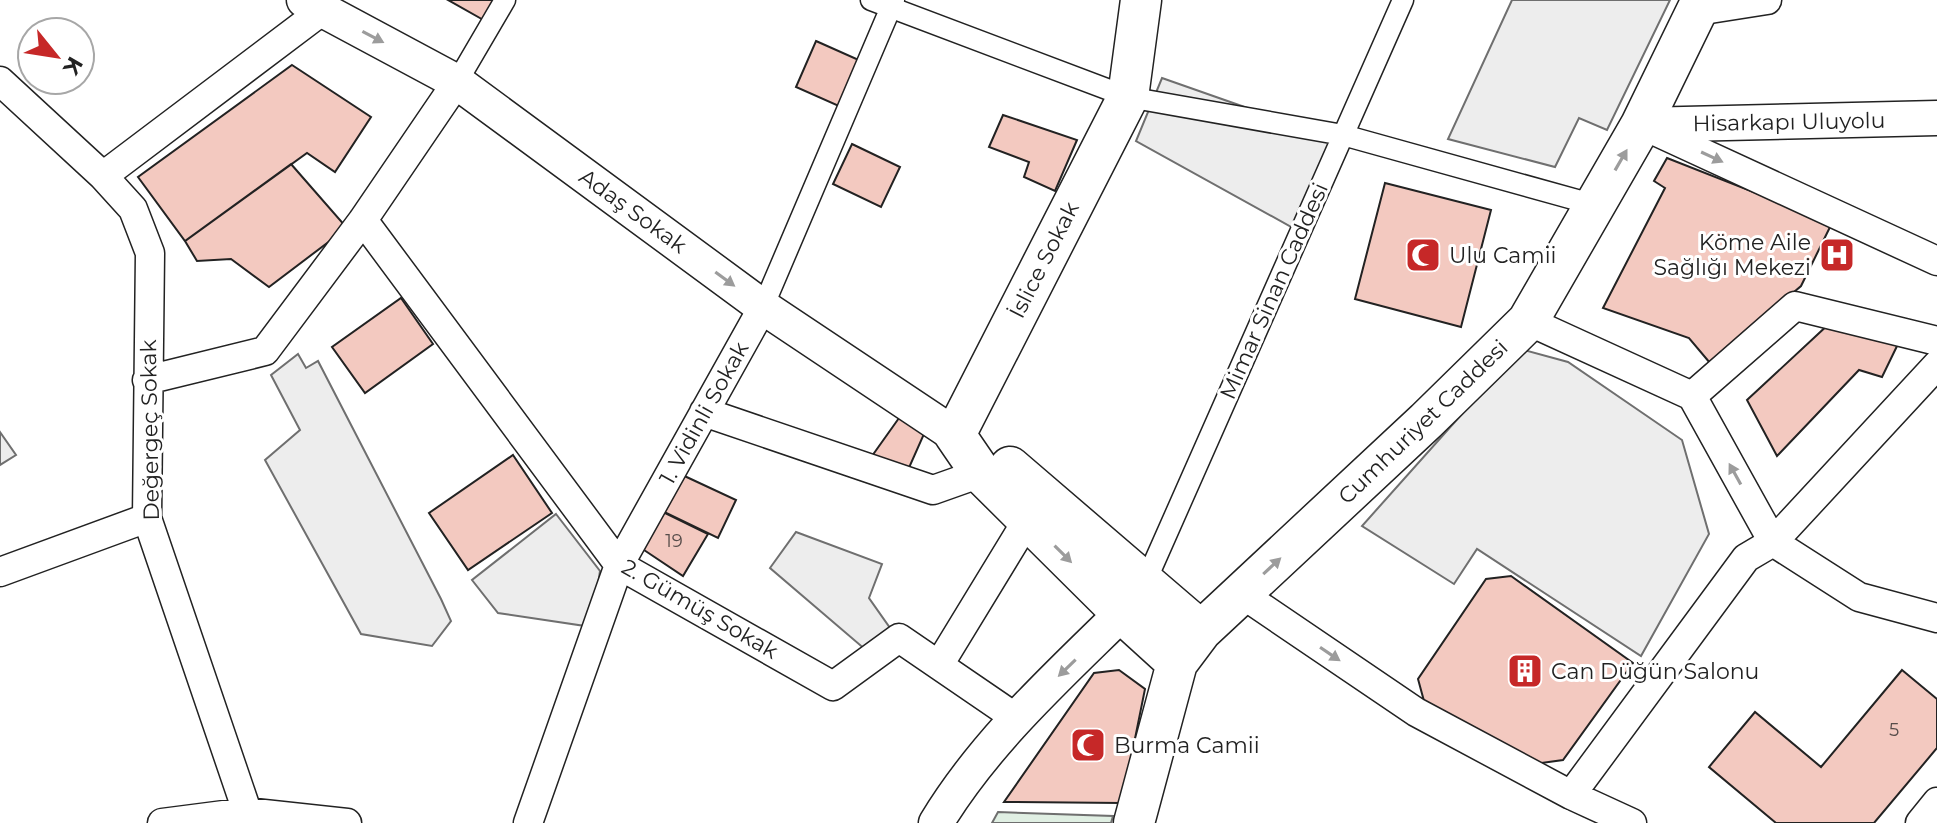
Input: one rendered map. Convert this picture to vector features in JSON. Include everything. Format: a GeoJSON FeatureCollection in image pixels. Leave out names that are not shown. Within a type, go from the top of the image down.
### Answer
{"type":"FeatureCollection","features":[{"type":"Feature","properties":{"kind":"main road","name":"İslice Sokak"},"geometry":{"type":"LineString","coordinates":[[958,429],[1128,97],[1141,0]]}},
{"type":"Feature","properties":{"kind":"main road","name":"Cumhuriyet Caddesi"},"geometry":{"type":"LineString","coordinates":[[1134,823],[1177,663],[1201,631],[1528,321],[1641,125],[1699,6]]}},
{"type":"Feature","properties":{"kind":"main road"},"geometry":{"type":"LineString","coordinates":[[958,429],[981,473],[1028,519],[1134,598],[1201,631]]}},
{"type":"Feature","properties":{"kind":"main road"},"geometry":{"type":"LineString","coordinates":[[958,429],[1134,598],[1177,663]]}},
{"type":"Feature","properties":{"kind":"street"},"geometry":{"type":"LineString","coordinates":[[147,380],[265,351],[363,220],[457,82],[505,0]]}},
{"type":"Feature","properties":{"kind":"street"},"geometry":{"type":"LineString","coordinates":[[871,0],[893,4],[1128,97],[1343,135],[1595,205]]}},
{"type":"Feature","properties":{"kind":"street","name":"Mimar Sinan Caddesi"},"geometry":{"type":"LineString","coordinates":[[936,823],[958,788],[1016,718],[1134,598],[1403,0]]}},
{"type":"Feature","properties":{"kind":"street"},"geometry":{"type":"LineString","coordinates":[[1699,6],[1767,0]]}},
{"type":"Feature","properties":{"kind":"street"},"geometry":{"type":"LineString","coordinates":[[103,176],[319,3]]}},
{"type":"Feature","properties":{"kind":"street","name":"Adaş Sokak"},"geometry":{"type":"LineString","coordinates":[[319,3],[457,82],[763,307],[958,429]]}},
{"type":"Feature","properties":{"kind":"street","name":"1. Vidinli Sokak"},"geometry":{"type":"LineString","coordinates":[[528,823],[619,565],[763,307],[893,4]]}},
{"type":"Feature","properties":{"kind":"street","name":"Değergeç Sokak"},"geometry":{"type":"LineString","coordinates":[[0,81],[103,176],[133,209],[150,253],[147,518],[249,817]]}},
{"type":"Feature","properties":{"kind":"street","name":"Hisarkapı Uluyolu"},"geometry":{"type":"LineString","coordinates":[[1641,125],[1937,118]]}},
{"type":"Feature","properties":{"kind":"street"},"geometry":{"type":"LineString","coordinates":[[1641,125],[1937,261]]}},
{"type":"Feature","properties":{"kind":"street","name":"2. Gümüş Sokak"},"geometry":{"type":"LineString","coordinates":[[363,220],[619,565],[833,686],[899,638],[1016,718]]}},
{"type":"Feature","properties":{"kind":"street"},"geometry":{"type":"LineString","coordinates":[[1692,396],[1795,306],[1937,341]]}},
{"type":"Feature","properties":{"kind":"street"},"geometry":{"type":"LineString","coordinates":[[1528,321],[1692,396],[1773,542],[1859,597],[1937,618]]}},
{"type":"Feature","properties":{"kind":"street"},"geometry":{"type":"LineString","coordinates":[[1571,795],[1746,558],[1773,542],[1937,365]]}},
{"type":"Feature","properties":{"kind":"street"},"geometry":{"type":"LineString","coordinates":[[704,412],[933,490],[981,473]]}},
{"type":"Feature","properties":{"kind":"street"},"geometry":{"type":"LineString","coordinates":[[0,572],[147,518]]}},
{"type":"Feature","properties":{"kind":"street"},"geometry":{"type":"LineString","coordinates":[[939,665],[1028,519]]}},
{"type":"Feature","properties":{"kind":"street"},"geometry":{"type":"LineString","coordinates":[[1242,594],[1416,712],[1571,795],[1632,823]]}},
{"type":"Feature","properties":{"kind":"street"},"geometry":{"type":"LineString","coordinates":[[1920,823],[1937,802]]}},
{"type":"Feature","properties":{"kind":"street"},"geometry":{"type":"LineString","coordinates":[[162,823],[249,817],[347,823]]}},
{"type":"Feature","properties":{"kind":"green space"},"geometry":{"type":"Polygon","coordinates":[[[998,812],[1113,816],[1111,823],[992,823],[998,812]]]}},
{"type":"Feature","properties":{"kind":"shaded area"},"geometry":{"type":"Polygon","coordinates":[[[1512,0],[1670,0],[1607,130],[1579,118],[1555,167],[1448,139],[1512,0]]]}},
{"type":"Feature","properties":{"kind":"shaded area"},"geometry":{"type":"Polygon","coordinates":[[[1162,78],[1333,138],[1295,229],[1136,141],[1162,78]]]}},
{"type":"Feature","properties":{"kind":"shaded area"},"geometry":{"type":"Polygon","coordinates":[[[1520,349],[1568,362],[1682,440],[1709,534],[1641,656],[1477,549],[1454,584],[1362,526],[1520,349]]]}},
{"type":"Feature","properties":{"kind":"shaded area"},"geometry":{"type":"Polygon","coordinates":[[[298,354],[306,368],[318,361],[441,599],[451,621],[432,646],[361,634],[265,460],[300,430],[271,375],[298,354]]]}},
{"type":"Feature","properties":{"kind":"shaded area"},"geometry":{"type":"Polygon","coordinates":[[[0,432],[16,455],[0,465],[0,432]]]}},
{"type":"Feature","properties":{"kind":"shaded area"},"geometry":{"type":"Polygon","coordinates":[[[556,514],[600,571],[592,627],[498,613],[472,580],[556,514]]]}},
{"type":"Feature","properties":{"kind":"shaded area"},"geometry":{"type":"Polygon","coordinates":[[[796,532],[882,564],[869,598],[890,628],[867,651],[770,568],[796,532]]]}},
{"type":"Feature","properties":{"kind":"building"},"geometry":{"type":"Polygon","coordinates":[[[448,0],[500,0],[487,22],[448,0]]]}},
{"type":"Feature","properties":{"kind":"building"},"geometry":{"type":"Polygon","coordinates":[[[816,41],[861,61],[841,107],[796,87],[816,41]]]}},
{"type":"Feature","properties":{"kind":"building"},"geometry":{"type":"Polygon","coordinates":[[[292,65],[371,117],[335,172],[307,153],[185,241],[138,177],[292,65]]]}},
{"type":"Feature","properties":{"kind":"building"},"geometry":{"type":"Polygon","coordinates":[[[1003,115],[1077,140],[1055,191],[1024,177],[1029,162],[989,147],[1003,115]]]}},
{"type":"Feature","properties":{"kind":"building"},"geometry":{"type":"Polygon","coordinates":[[[852,144],[900,167],[881,207],[833,184],[852,144]]]}},
{"type":"Feature","properties":{"kind":"building"},"geometry":{"type":"Polygon","coordinates":[[[1667,158],[1832,223],[1801,286],[1710,363],[1689,338],[1603,308],[1665,188],[1654,181],[1667,158]]]}},
{"type":"Feature","properties":{"kind":"building"},"geometry":{"type":"Polygon","coordinates":[[[291,164],[347,228],[269,287],[231,259],[197,261],[185,241],[291,164]]]}},
{"type":"Feature","properties":{"kind":"building","name":"Ulu Camii"},"geometry":{"type":"Polygon","coordinates":[[[1385,183],[1491,210],[1461,327],[1355,299],[1385,183]]]}},
{"type":"Feature","properties":{"kind":"building"},"geometry":{"type":"Polygon","coordinates":[[[401,298],[433,344],[365,393],[332,347],[401,298]]]}},
{"type":"Feature","properties":{"kind":"building"},"geometry":{"type":"Polygon","coordinates":[[[1830,323],[1898,344],[1882,377],[1859,370],[1777,456],[1747,400],[1830,323]]]}},
{"type":"Feature","properties":{"kind":"building"},"geometry":{"type":"Polygon","coordinates":[[[899,418],[924,434],[908,470],[872,456],[899,418]]]}},
{"type":"Feature","properties":{"kind":"building"},"geometry":{"type":"Polygon","coordinates":[[[513,455],[552,513],[468,570],[429,513],[513,455]]]}},
{"type":"Feature","properties":{"kind":"building"},"geometry":{"type":"Polygon","coordinates":[[[678,473],[736,500],[718,538],[660,510],[678,473]]]}},
{"type":"Feature","properties":{"kind":"building"},"geometry":{"type":"Polygon","coordinates":[[[659,510],[708,534],[683,576],[641,548],[659,510]]]}},
{"type":"Feature","properties":{"kind":"building","name":"Can Düğün Salonu"},"geometry":{"type":"Polygon","coordinates":[[[1511,576],[1633,663],[1563,760],[1527,765],[1424,701],[1418,679],[1486,579],[1511,576]]]}},
{"type":"Feature","properties":{"kind":"building","name":"Burma Camii"},"geometry":{"type":"Polygon","coordinates":[[[1119,670],[1145,689],[1122,803],[1004,802],[1094,673],[1119,670]]]}},
{"type":"Feature","properties":{"kind":"building"},"geometry":{"type":"Polygon","coordinates":[[[1902,670],[1937,699],[1937,748],[1874,823],[1776,823],[1709,767],[1755,712],[1821,767],[1902,670]]]}},
{"type":"Feature","properties":{"kind":"place","name":"Ulu Camii"},"geometry":{"type":"Point","coordinates":[1423,255]}},
{"type":"Feature","properties":{"kind":"place","name":"Köme Aile Sağlığı Mekezi"},"geometry":{"type":"Point","coordinates":[1837,255]}},
{"type":"Feature","properties":{"kind":"place","name":"Can Düğün Salonu"},"geometry":{"type":"Point","coordinates":[1525,671]}},
{"type":"Feature","properties":{"kind":"place","name":"Burma Camii"},"geometry":{"type":"Point","coordinates":[1088,745]}}]}
